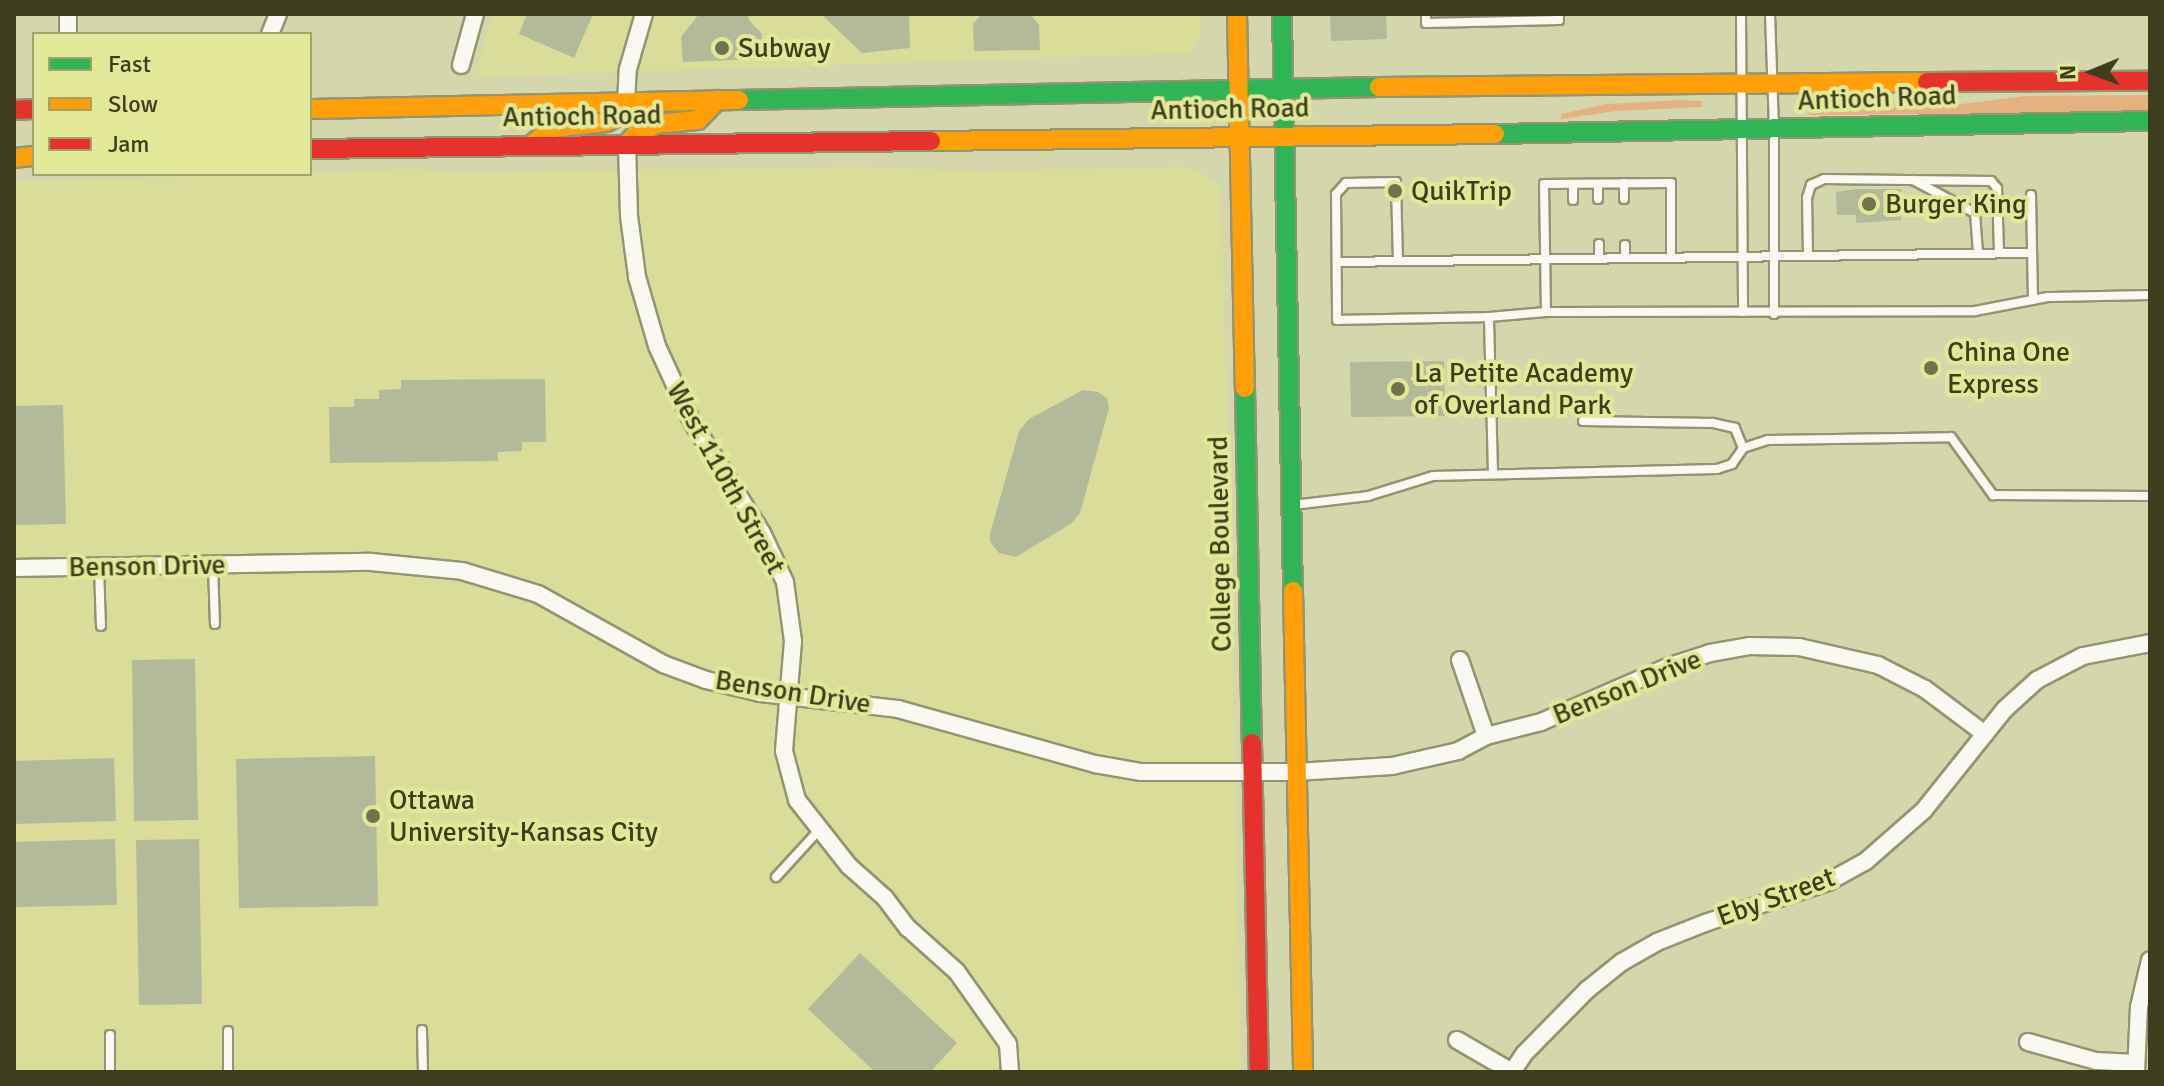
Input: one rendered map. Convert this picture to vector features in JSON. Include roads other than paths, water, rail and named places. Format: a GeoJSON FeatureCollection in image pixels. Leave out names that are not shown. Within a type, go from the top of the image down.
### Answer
{"type":"FeatureCollection","features":[{"type":"Feature","properties":{"kind":"main road","name":"College Boulevard"},"geometry":{"type":"LineString","coordinates":[[1237,14],[1259,1072]]}},
{"type":"Feature","properties":{"kind":"main road"},"geometry":{"type":"LineString","coordinates":[[1282,14],[1303,1072]]}},
{"type":"Feature","properties":{"kind":"main road","name":"Antioch Road"},"geometry":{"type":"LineString","coordinates":[[312,109],[1284,88],[2150,81]]}},
{"type":"Feature","properties":{"kind":"main road"},"geometry":{"type":"LineString","coordinates":[[627,144],[632,136],[656,124],[698,120],[717,100]]}},
{"type":"Feature","properties":{"kind":"main road"},"geometry":{"type":"LineString","coordinates":[[531,145],[553,128],[609,121],[626,103]]}},
{"type":"Feature","properties":{"kind":"main road","name":"Antioch Road"},"geometry":{"type":"LineString","coordinates":[[312,149],[1743,131],[2150,121]]}},
{"type":"Feature","properties":{"kind":"street"},"geometry":{"type":"LineString","coordinates":[[461,65],[475,14]]}},
{"type":"Feature","properties":{"kind":"street"},"geometry":{"type":"LineString","coordinates":[[626,103],[628,69],[644,14]]}},
{"type":"Feature","properties":{"kind":"street","name":"West 110th Street"},"geometry":{"type":"LineString","coordinates":[[627,144],[629,216],[637,277],[648,322],[668,375],[692,422],[762,533],[785,582],[792,616],[790,696],[784,751],[797,800],[849,866],[885,898],[908,928],[957,972],[1008,1044],[1010,1072]]}},
{"type":"Feature","properties":{"kind":"street","name":"Benson Drive"},"geometry":{"type":"LineString","coordinates":[[14,568],[371,562],[462,571],[538,594],[663,664],[738,689],[898,709],[1110,767],[1175,774],[1296,772],[1392,766],[1458,751],[1486,736],[1541,722],[1670,666],[1710,653],[1750,646],[1799,647],[1878,665],[1925,689],[1985,734]]}},
{"type":"Feature","properties":{"kind":"street","name":"Eby Street"},"geometry":{"type":"LineString","coordinates":[[1457,1040],[1512,1072],[1524,1054],[1587,990],[1622,962],[1657,942],[1828,882],[1866,861],[1924,810],[2023,691],[2052,671],[2101,650],[2150,643]]}},
{"type":"Feature","properties":{"kind":"street"},"geometry":{"type":"LineString","coordinates":[[1460,660],[1486,736]]}},
{"type":"Feature","properties":{"kind":"street"},"geometry":{"type":"LineString","coordinates":[[2028,1042],[2096,1061],[2136,1068],[2139,1007],[2150,960]]}},
{"type":"Feature","properties":{"kind":"lane"},"geometry":{"type":"LineString","coordinates":[[1426,14],[1426,23],[1559,20],[1559,14]]}},
{"type":"Feature","properties":{"kind":"lane"},"geometry":{"type":"LineString","coordinates":[[1741,14],[1743,312]]}},
{"type":"Feature","properties":{"kind":"lane"},"geometry":{"type":"LineString","coordinates":[[1770,14],[1774,129],[1774,314]]}},
{"type":"Feature","properties":{"kind":"lane"},"geometry":{"type":"LineString","coordinates":[[1808,254],[1811,185],[1824,179],[1991,181],[1998,197],[1999,253]]}},
{"type":"Feature","properties":{"kind":"lane"},"geometry":{"type":"LineString","coordinates":[[1911,179],[1975,213],[1978,253]]}},
{"type":"Feature","properties":{"kind":"lane"},"geometry":{"type":"LineString","coordinates":[[1398,261],[1396,182],[1346,183],[1336,194],[1337,320],[1489,317],[1546,312],[1774,314],[1975,311],[2033,300],[2150,295]]}},
{"type":"Feature","properties":{"kind":"lane"},"geometry":{"type":"LineString","coordinates":[[1624,183],[1624,199]]}},
{"type":"Feature","properties":{"kind":"lane"},"geometry":{"type":"LineString","coordinates":[[1546,312],[1544,184],[1671,183],[1671,256]]}},
{"type":"Feature","properties":{"kind":"lane"},"geometry":{"type":"LineString","coordinates":[[1573,184],[1573,200]]}},
{"type":"Feature","properties":{"kind":"lane"},"geometry":{"type":"LineString","coordinates":[[1598,184],[1598,199]]}},
{"type":"Feature","properties":{"kind":"lane"},"geometry":{"type":"LineString","coordinates":[[2031,195],[2033,300]]}},
{"type":"Feature","properties":{"kind":"lane"},"geometry":{"type":"LineString","coordinates":[[1599,244],[1599,257]]}},
{"type":"Feature","properties":{"kind":"lane"},"geometry":{"type":"LineString","coordinates":[[1625,245],[1625,257]]}},
{"type":"Feature","properties":{"kind":"lane"},"geometry":{"type":"LineString","coordinates":[[1574,246],[1574,258]]}},
{"type":"Feature","properties":{"kind":"lane"},"geometry":{"type":"LineString","coordinates":[[1337,262],[2032,253]]}},
{"type":"Feature","properties":{"kind":"lane"},"geometry":{"type":"LineString","coordinates":[[1489,317],[1493,472]]}},
{"type":"Feature","properties":{"kind":"lane"},"geometry":{"type":"LineString","coordinates":[[1583,421],[1713,423],[1735,428],[1743,448]]}},
{"type":"Feature","properties":{"kind":"lane"},"geometry":{"type":"LineString","coordinates":[[1292,505],[1368,496],[1433,476],[1493,472],[1717,469],[1732,464],[1743,448],[1768,440],[1951,437],[1993,495],[2150,496]]}},
{"type":"Feature","properties":{"kind":"lane"},"geometry":{"type":"LineString","coordinates":[[213,564],[215,624]]}},
{"type":"Feature","properties":{"kind":"lane"},"geometry":{"type":"LineString","coordinates":[[99,566],[101,626]]}},
{"type":"Feature","properties":{"kind":"lane"},"geometry":{"type":"LineString","coordinates":[[776,877],[820,829]]}},
{"type":"Feature","properties":{"kind":"lane"},"geometry":{"type":"LineString","coordinates":[[422,1030],[423,1072]]}},
{"type":"Feature","properties":{"kind":"lane"},"geometry":{"type":"LineString","coordinates":[[228,1031],[228,1072]]}},
{"type":"Feature","properties":{"kind":"lane"},"geometry":{"type":"LineString","coordinates":[[110,1035],[110,1072]]}},
{"type":"Feature","properties":{"kind":"place","name":"Subway"},"geometry":{"type":"Point","coordinates":[722,48]}},
{"type":"Feature","properties":{"kind":"place","name":"QuikTrip"},"geometry":{"type":"Point","coordinates":[1395,191]}},
{"type":"Feature","properties":{"kind":"place","name":"Burger King"},"geometry":{"type":"Point","coordinates":[1869,204]}},
{"type":"Feature","properties":{"kind":"place","name":"China One Express"},"geometry":{"type":"Point","coordinates":[1931,368]}},
{"type":"Feature","properties":{"kind":"place","name":"La Petite Academy of Overland Park"},"geometry":{"type":"Point","coordinates":[1398,389]}},
{"type":"Feature","properties":{"kind":"place","name":"Ottawa University-Kansas City"},"geometry":{"type":"Point","coordinates":[373,816]}}]}
